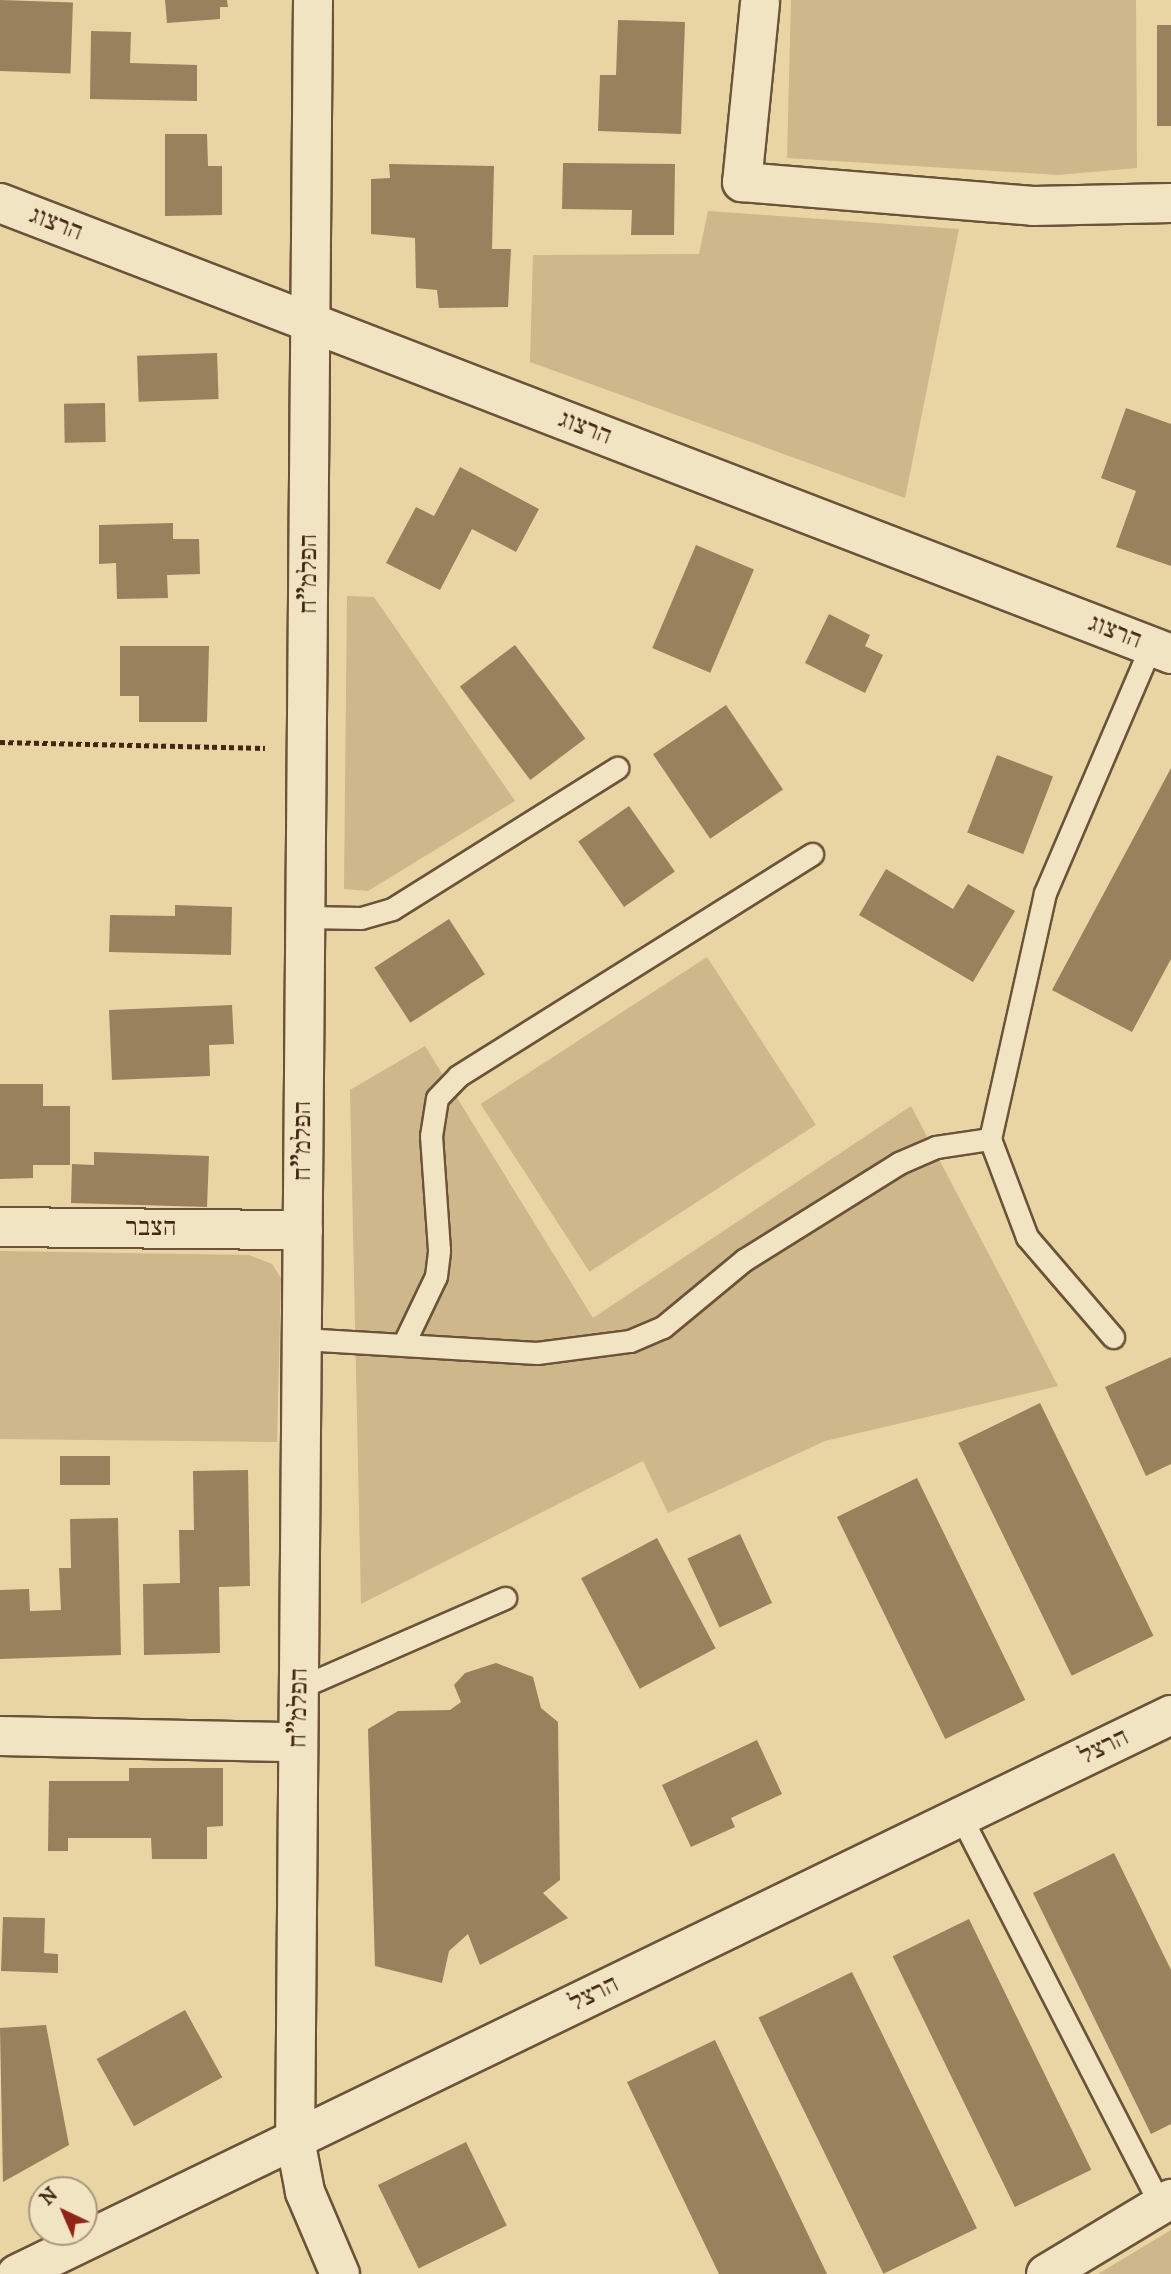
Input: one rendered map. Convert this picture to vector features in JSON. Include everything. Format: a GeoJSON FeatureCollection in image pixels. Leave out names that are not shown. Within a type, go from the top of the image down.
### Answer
{"type":"FeatureCollection","features":[{"type":"Feature","properties":{"kind":"street","name":"הפלמ\"ח"},"geometry":{"type":"LineString","coordinates":[[313,0],[295,2139],[305,2192],[340,2274]]}},
{"type":"Feature","properties":{"kind":"street"},"geometry":{"type":"LineString","coordinates":[[760,4],[742,182],[1034,206],[1171,203]]}},
{"type":"Feature","properties":{"kind":"street","name":"הרצוג"},"geometry":{"type":"LineString","coordinates":[[0,203],[1161,650]]}},
{"type":"Feature","properties":{"kind":"street","name":"הצבר"},"geometry":{"type":"LineString","coordinates":[[0,1227],[303,1230]]}},
{"type":"Feature","properties":{"kind":"street","name":"הרצל"},"geometry":{"type":"LineString","coordinates":[[17,2274],[1171,1715]]}},
{"type":"Feature","properties":{"kind":"street"},"geometry":{"type":"LineString","coordinates":[[0,1736],[298,1742]]}},
{"type":"Feature","properties":{"kind":"street"},"geometry":{"type":"LineString","coordinates":[[1046,2274],[1165,2202]]}},
{"type":"Feature","properties":{"kind":"lane"},"geometry":{"type":"LineString","coordinates":[[1113,1336],[1027,1237],[990,1139],[1045,893],[1161,650]]}},
{"type":"Feature","properties":{"kind":"lane"},"geometry":{"type":"LineString","coordinates":[[305,917],[361,918],[392,909],[617,768]]}},
{"type":"Feature","properties":{"kind":"lane"},"geometry":{"type":"LineString","coordinates":[[402,1345],[436,1276],[439,1250],[431,1136],[437,1098],[458,1076],[812,854]]}},
{"type":"Feature","properties":{"kind":"lane"},"geometry":{"type":"LineString","coordinates":[[302,1339],[537,1353],[630,1341],[663,1327],[744,1260],[899,1163],[936,1147],[990,1139]]}},
{"type":"Feature","properties":{"kind":"lane"},"geometry":{"type":"LineString","coordinates":[[299,1688],[505,1598]]}},
{"type":"Feature","properties":{"kind":"lane"},"geometry":{"type":"LineString","coordinates":[[961,1816],[1165,2202]]}},
{"type":"Feature","properties":{"kind":"path"},"geometry":{"type":"LineString","coordinates":[[0,742],[307,748]]}},
{"type":"Feature","properties":{"kind":"shaded area"},"geometry":{"type":"Polygon","coordinates":[[[791,0],[1136,0],[1137,168],[1058,175],[787,158],[791,0]]]}},
{"type":"Feature","properties":{"kind":"shaded area"},"geometry":{"type":"Polygon","coordinates":[[[708,211],[959,229],[905,498],[530,362],[533,255],[699,254],[708,211]]]}},
{"type":"Feature","properties":{"kind":"shaded area"},"geometry":{"type":"Polygon","coordinates":[[[347,596],[374,597],[515,801],[368,891],[344,889],[347,596]]]}},
{"type":"Feature","properties":{"kind":"shaded area"},"geometry":{"type":"Polygon","coordinates":[[[707,957],[816,1125],[589,1272],[481,1104],[707,957]]]}},
{"type":"Feature","properties":{"kind":"shaded area"},"geometry":{"type":"Polygon","coordinates":[[[425,1046],[593,1318],[911,1106],[1058,1386],[825,1441],[668,1513],[643,1461],[361,1604],[350,1090],[425,1046]]]}},
{"type":"Feature","properties":{"kind":"shaded area"},"geometry":{"type":"Polygon","coordinates":[[[0,1251],[249,1255],[272,1264],[281,1278],[277,1442],[0,1439],[0,1251]]]}},
{"type":"Feature","properties":{"kind":"shaded area"},"geometry":{"type":"Polygon","coordinates":[[[1171,2230],[1171,2274],[1098,2274],[1171,2230]]]}},
{"type":"Feature","properties":{"kind":"building"},"geometry":{"type":"Polygon","coordinates":[[[0,0],[73,3],[70,74],[0,71],[0,0]]]}},
{"type":"Feature","properties":{"kind":"building"},"geometry":{"type":"Polygon","coordinates":[[[165,0],[227,0],[228,7],[220,7],[220,19],[167,23],[165,0]]]}},
{"type":"Feature","properties":{"kind":"building"},"geometry":{"type":"Polygon","coordinates":[[[618,20],[685,22],[681,134],[598,131],[600,75],[616,75],[618,20]]]}},
{"type":"Feature","properties":{"kind":"building"},"geometry":{"type":"Polygon","coordinates":[[[1157,25],[1171,25],[1171,126],[1157,126],[1157,25]]]}},
{"type":"Feature","properties":{"kind":"building"},"geometry":{"type":"Polygon","coordinates":[[[91,31],[131,32],[130,63],[197,65],[197,101],[90,99],[91,31]]]}},
{"type":"Feature","properties":{"kind":"building"},"geometry":{"type":"Polygon","coordinates":[[[165,134],[207,134],[208,166],[222,166],[222,215],[165,216],[165,134]]]}},
{"type":"Feature","properties":{"kind":"building"},"geometry":{"type":"Polygon","coordinates":[[[563,163],[675,164],[674,235],[631,235],[632,210],[562,209],[563,163]]]}},
{"type":"Feature","properties":{"kind":"building"},"geometry":{"type":"Polygon","coordinates":[[[389,164],[494,166],[492,249],[511,249],[508,307],[439,308],[437,290],[416,288],[415,238],[371,234],[371,179],[390,178],[389,164]]]}},
{"type":"Feature","properties":{"kind":"building"},"geometry":{"type":"Polygon","coordinates":[[[217,353],[219,399],[139,402],[137,356],[217,353]]]}},
{"type":"Feature","properties":{"kind":"building"},"geometry":{"type":"Polygon","coordinates":[[[105,403],[106,442],[65,443],[64,404],[105,403]]]}},
{"type":"Feature","properties":{"kind":"building"},"geometry":{"type":"Polygon","coordinates":[[[1126,408],[1171,424],[1171,566],[1116,547],[1136,491],[1101,478],[1126,408]]]}},
{"type":"Feature","properties":{"kind":"building"},"geometry":{"type":"Polygon","coordinates":[[[460,467],[539,509],[516,552],[472,529],[440,590],[386,563],[416,507],[434,516],[460,467]]]}},
{"type":"Feature","properties":{"kind":"building"},"geometry":{"type":"Polygon","coordinates":[[[173,523],[173,539],[199,539],[200,574],[167,575],[168,598],[117,599],[116,563],[99,564],[99,525],[173,523]]]}},
{"type":"Feature","properties":{"kind":"building"},"geometry":{"type":"Polygon","coordinates":[[[696,545],[754,570],[710,673],[652,648],[696,545]]]}},
{"type":"Feature","properties":{"kind":"building"},"geometry":{"type":"Polygon","coordinates":[[[829,614],[870,635],[865,646],[883,655],[865,693],[805,663],[829,614]]]}},
{"type":"Feature","properties":{"kind":"building"},"geometry":{"type":"Polygon","coordinates":[[[515,645],[585,738],[530,780],[460,687],[515,645]]]}},
{"type":"Feature","properties":{"kind":"building"},"geometry":{"type":"Polygon","coordinates":[[[120,646],[209,646],[207,722],[139,722],[139,696],[120,696],[120,646]]]}},
{"type":"Feature","properties":{"kind":"building"},"geometry":{"type":"Polygon","coordinates":[[[726,705],[783,790],[710,839],[653,754],[726,705]]]}},
{"type":"Feature","properties":{"kind":"building"},"geometry":{"type":"Polygon","coordinates":[[[997,755],[1053,777],[1023,854],[967,832],[997,755]]]}},
{"type":"Feature","properties":{"kind":"building"},"geometry":{"type":"Polygon","coordinates":[[[1171,768],[1171,959],[1132,1032],[1052,990],[1171,768]]]}},
{"type":"Feature","properties":{"kind":"building"},"geometry":{"type":"Polygon","coordinates":[[[629,806],[675,872],[624,907],[578,842],[629,806]]]}},
{"type":"Feature","properties":{"kind":"building"},"geometry":{"type":"Polygon","coordinates":[[[886,869],[953,909],[968,884],[1015,911],[973,982],[859,915],[886,869]]]}},
{"type":"Feature","properties":{"kind":"building"},"geometry":{"type":"Polygon","coordinates":[[[175,905],[232,907],[231,955],[109,952],[110,915],[175,916],[175,905]]]}},
{"type":"Feature","properties":{"kind":"building"},"geometry":{"type":"Polygon","coordinates":[[[449,919],[485,974],[410,1023],[374,967],[449,919]]]}},
{"type":"Feature","properties":{"kind":"building"},"geometry":{"type":"Polygon","coordinates":[[[232,1005],[234,1044],[209,1045],[210,1076],[112,1080],[109,1010],[232,1005]]]}},
{"type":"Feature","properties":{"kind":"building"},"geometry":{"type":"Polygon","coordinates":[[[0,1084],[43,1084],[43,1106],[70,1106],[70,1165],[33,1165],[33,1178],[0,1179],[0,1084]]]}},
{"type":"Feature","properties":{"kind":"building"},"geometry":{"type":"Polygon","coordinates":[[[94,1152],[209,1156],[207,1207],[71,1203],[72,1164],[94,1165],[94,1152]]]}},
{"type":"Feature","properties":{"kind":"building"},"geometry":{"type":"Polygon","coordinates":[[[1171,1357],[1171,1464],[1146,1476],[1105,1387],[1171,1357]]]}},
{"type":"Feature","properties":{"kind":"building"},"geometry":{"type":"Polygon","coordinates":[[[1040,1403],[1154,1636],[1072,1676],[958,1443],[1040,1403]]]}},
{"type":"Feature","properties":{"kind":"building"},"geometry":{"type":"Polygon","coordinates":[[[60,1456],[110,1456],[110,1485],[60,1485],[60,1456]]]}},
{"type":"Feature","properties":{"kind":"building"},"geometry":{"type":"Polygon","coordinates":[[[248,1470],[250,1586],[219,1587],[220,1653],[144,1655],[143,1584],[180,1583],[179,1530],[194,1530],[193,1471],[248,1470]]]}},
{"type":"Feature","properties":{"kind":"building"},"geometry":{"type":"Polygon","coordinates":[[[917,1478],[1025,1700],[945,1739],[837,1517],[917,1478]]]}},
{"type":"Feature","properties":{"kind":"building"},"geometry":{"type":"Polygon","coordinates":[[[118,1518],[121,1655],[0,1659],[0,1590],[29,1589],[30,1611],[61,1610],[59,1568],[71,1568],[70,1519],[118,1518]]]}},
{"type":"Feature","properties":{"kind":"building"},"geometry":{"type":"Polygon","coordinates":[[[740,1534],[772,1603],[720,1627],[687,1559],[740,1534]]]}},
{"type":"Feature","properties":{"kind":"building"},"geometry":{"type":"Polygon","coordinates":[[[657,1538],[716,1648],[640,1689],[581,1578],[657,1538]]]}},
{"type":"Feature","properties":{"kind":"building"},"geometry":{"type":"Polygon","coordinates":[[[496,1663],[533,1677],[541,1708],[558,1722],[560,1880],[543,1893],[568,1918],[480,1965],[468,1934],[449,1951],[442,1983],[375,1966],[368,1729],[398,1711],[450,1710],[461,1702],[454,1685],[465,1673],[496,1663]]]}},
{"type":"Feature","properties":{"kind":"building"},"geometry":{"type":"Polygon","coordinates":[[[757,1740],[782,1794],[731,1818],[735,1827],[691,1847],[662,1785],[757,1740]]]}},
{"type":"Feature","properties":{"kind":"building"},"geometry":{"type":"Polygon","coordinates":[[[129,1768],[223,1768],[223,1826],[207,1827],[207,1859],[152,1859],[151,1838],[68,1838],[68,1851],[48,1851],[49,1781],[129,1781],[129,1768]]]}},
{"type":"Feature","properties":{"kind":"building"},"geometry":{"type":"Polygon","coordinates":[[[1114,1853],[1171,1970],[1171,2124],[1151,2134],[1033,1893],[1114,1853]]]}},
{"type":"Feature","properties":{"kind":"building"},"geometry":{"type":"Polygon","coordinates":[[[3,1917],[45,1918],[44,1953],[58,1954],[58,1973],[1,1971],[3,1917]]]}},
{"type":"Feature","properties":{"kind":"building"},"geometry":{"type":"Polygon","coordinates":[[[969,1919],[1091,2170],[1015,2207],[893,1956],[969,1919]]]}},
{"type":"Feature","properties":{"kind":"building"},"geometry":{"type":"Polygon","coordinates":[[[852,1972],[977,2228],[883,2274],[759,2018],[852,1972]]]}},
{"type":"Feature","properties":{"kind":"building"},"geometry":{"type":"Polygon","coordinates":[[[185,2010],[222,2077],[134,2126],[97,2059],[185,2010]]]}},
{"type":"Feature","properties":{"kind":"building"},"geometry":{"type":"Polygon","coordinates":[[[46,2025],[69,2145],[3,2182],[0,2028],[46,2025]]]}},
{"type":"Feature","properties":{"kind":"building"},"geometry":{"type":"Polygon","coordinates":[[[715,2040],[827,2274],[719,2274],[627,2082],[715,2040]]]}},
{"type":"Feature","properties":{"kind":"building"},"geometry":{"type":"Polygon","coordinates":[[[466,2142],[507,2226],[419,2269],[378,2185],[466,2142]]]}}]}
